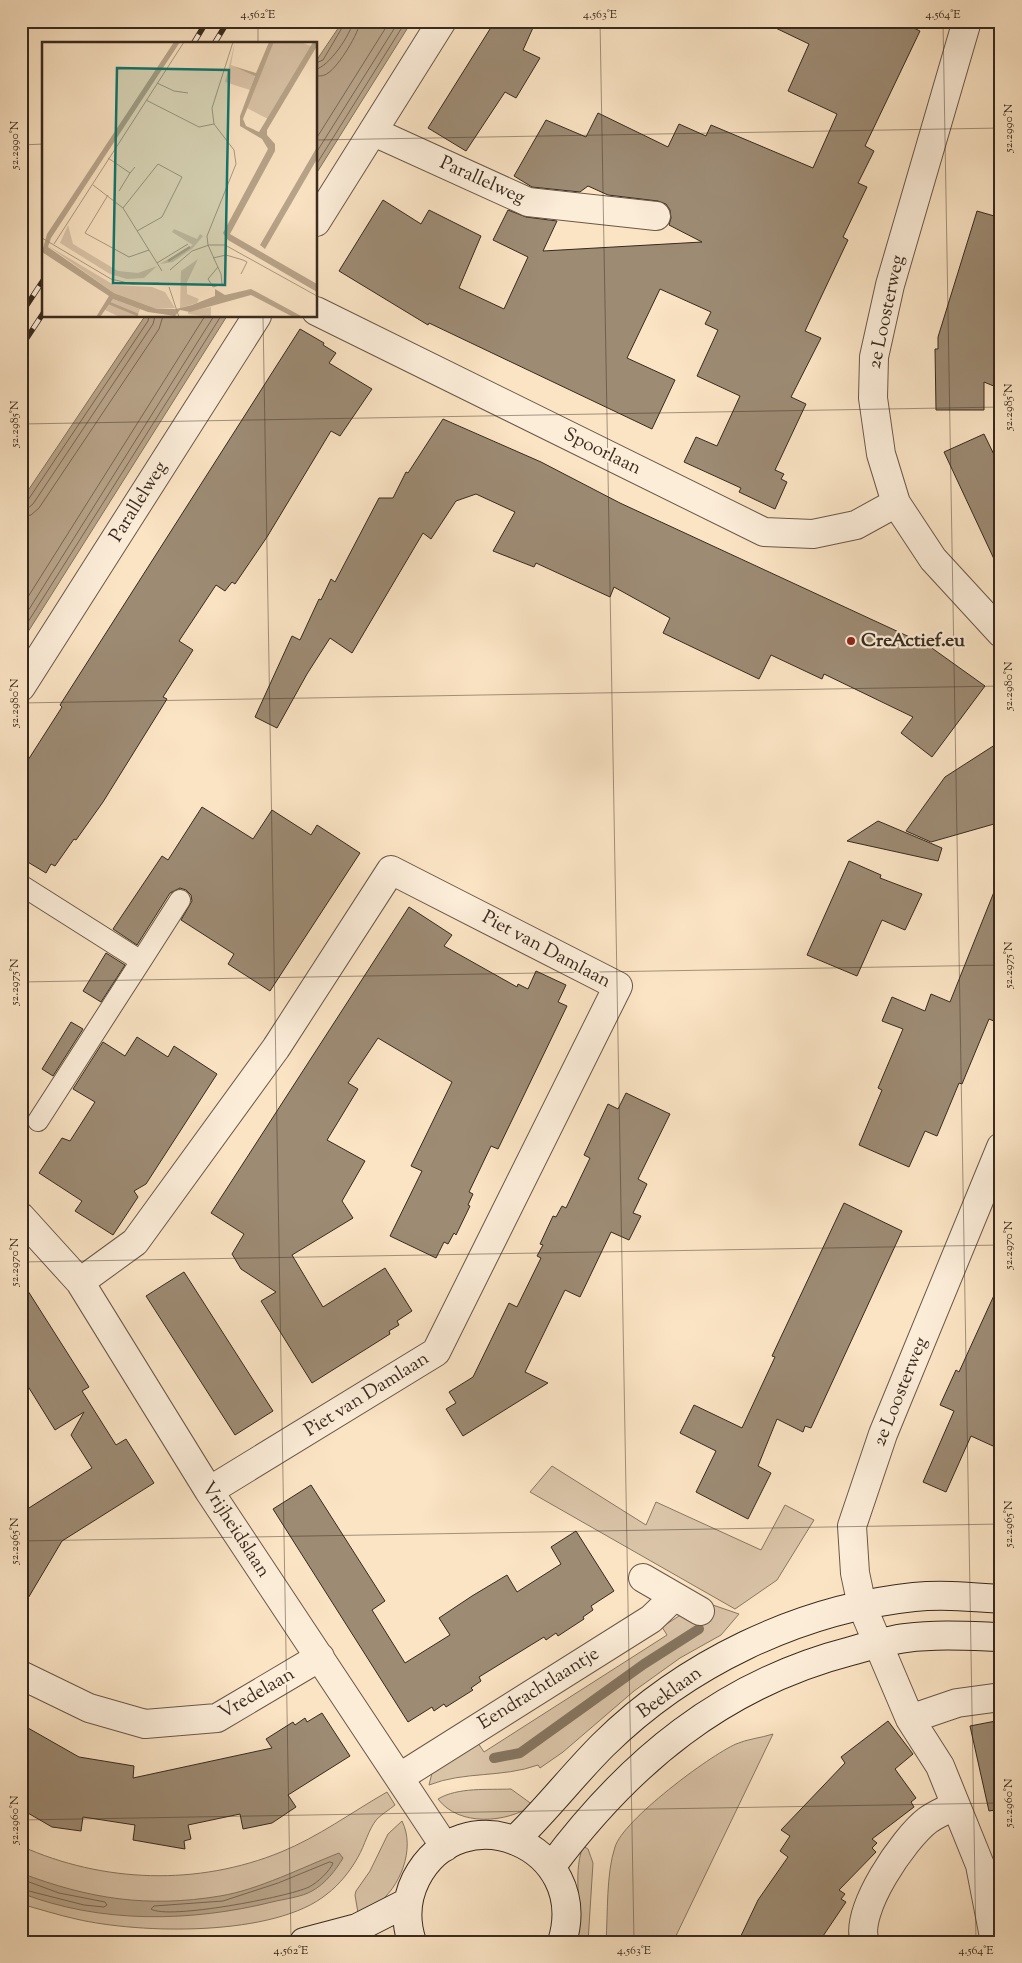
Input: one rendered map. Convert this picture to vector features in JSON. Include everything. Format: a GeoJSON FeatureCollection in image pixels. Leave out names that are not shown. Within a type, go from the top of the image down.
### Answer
{"type":"FeatureCollection","features":[{"type":"Feature","properties":{"kind":"street"},"geometry":{"type":"LineString","coordinates":[[318,219],[442,21]]}},
{"type":"Feature","properties":{"kind":"street","name":"2e Loosterweg"},"geometry":{"type":"LineString","coordinates":[[967,21],[890,285],[874,356],[873,398],[881,454],[896,503],[933,559],[1001,633]]}},
{"type":"Feature","properties":{"kind":"street","name":"Parallelweg"},"geometry":{"type":"LineString","coordinates":[[374,132],[528,202],[656,216]]}},
{"type":"Feature","properties":{"kind":"street","name":"Spoorlaan"},"geometry":{"type":"LineString","coordinates":[[318,311],[764,532],[813,534],[856,525],[896,503]]}},
{"type":"Feature","properties":{"kind":"street","name":"Parallelweg"},"geometry":{"type":"LineString","coordinates":[[21,687],[255,318]]}},
{"type":"Feature","properties":{"kind":"street","name":"Piet van Damlaan"},"geometry":{"type":"LineString","coordinates":[[80,1282],[135,1242],[276,1048],[391,870],[618,986],[436,1352],[209,1491]]}},
{"type":"Feature","properties":{"kind":"street","name":"2e Loosterweg"},"geometry":{"type":"LineString","coordinates":[[995,1942],[991,1911],[980,1865],[940,1766],[910,1719],[862,1606],[855,1573],[852,1526],[882,1434],[1001,1147]]}},
{"type":"Feature","properties":{"kind":"street","name":"Vrijheidslaan"},"geometry":{"type":"LineString","coordinates":[[21,1217],[80,1282],[209,1491],[445,1847]]}},
{"type":"Feature","properties":{"kind":"street"},"geometry":{"type":"LineString","coordinates":[[643,1578],[700,1611]]}},
{"type":"Feature","properties":{"kind":"street","name":"Beeklaan"},"geometry":{"type":"LineString","coordinates":[[516,1840],[604,1744],[651,1704],[713,1662],[786,1629],[862,1606],[914,1597],[961,1596],[1001,1599]]}},
{"type":"Feature","properties":{"kind":"street","name":"Eendrachtlaantje"},"geometry":{"type":"LineString","coordinates":[[400,1777],[651,1619],[674,1597]]}},
{"type":"Feature","properties":{"kind":"street","name":"Beeklaan"},"geometry":{"type":"LineString","coordinates":[[551,1867],[571,1840],[621,1784],[659,1748],[697,1720],[741,1693],[824,1658],[877,1644],[906,1638],[952,1635],[1001,1636]]}},
{"type":"Feature","properties":{"kind":"street","name":"Vredelaan"},"geometry":{"type":"LineString","coordinates":[[21,1675],[89,1708],[145,1724],[217,1718],[320,1658]]}},
{"type":"Feature","properties":{"kind":"street"},"geometry":{"type":"LineString","coordinates":[[910,1719],[957,1703],[1001,1697]]}},
{"type":"Feature","properties":{"kind":"street"},"geometry":{"type":"LineString","coordinates":[[865,1942],[862,1933],[867,1910],[904,1843],[928,1820],[955,1805]]}},
{"type":"Feature","properties":{"kind":"street"},"geometry":{"type":"LineString","coordinates":[[412,1942],[407,1921],[408,1902],[413,1884],[423,1867],[445,1847],[477,1836],[516,1840],[535,1851],[551,1867],[561,1884],[566,1903],[566,1923],[562,1942]]}},
{"type":"Feature","properties":{"kind":"street"},"geometry":{"type":"LineString","coordinates":[[304,1942],[357,1928],[408,1902]]}},
{"type":"Feature","properties":{"kind":"lane"},"geometry":{"type":"LineString","coordinates":[[21,885],[141,961]]}},
{"type":"Feature","properties":{"kind":"lane"},"geometry":{"type":"LineString","coordinates":[[38,1121],[180,900]]}},
{"type":"Feature","properties":{"kind":"shaded area"},"geometry":{"type":"Polygon","coordinates":[[[552,1466],[646,1525],[656,1502],[761,1550],[785,1505],[814,1520],[777,1580],[735,1609],[530,1492],[552,1466]]]}},
{"type":"Feature","properties":{"kind":"shaded area"},"geometry":{"type":"Polygon","coordinates":[[[707,1603],[739,1614],[721,1635],[680,1658],[634,1691],[563,1752],[540,1768],[538,1765],[511,1772],[456,1778],[429,1785],[432,1773],[478,1743],[484,1752],[667,1635],[662,1627],[682,1614],[707,1603]]]}},
{"type":"Feature","properties":{"kind":"shaded area"},"geometry":{"type":"Polygon","coordinates":[[[773,1734],[673,1942],[606,1942],[610,1869],[615,1847],[621,1835],[633,1821],[668,1790],[707,1761],[736,1744],[773,1734]]]}},
{"type":"Feature","properties":{"kind":"shaded area"},"geometry":{"type":"Polygon","coordinates":[[[511,1789],[533,1805],[510,1816],[484,1819],[470,1818],[458,1814],[447,1808],[438,1799],[464,1791],[511,1789]]]}},
{"type":"Feature","properties":{"kind":"shaded area"},"geometry":{"type":"Polygon","coordinates":[[[387,1792],[395,1805],[374,1823],[355,1862],[340,1882],[327,1894],[304,1908],[275,1918],[242,1925],[170,1929],[103,1924],[55,1914],[21,1904],[21,1846],[52,1858],[117,1873],[151,1876],[217,1871],[249,1863],[295,1846],[322,1832],[387,1792]]]}},
{"type":"Feature","properties":{"kind":"shaded area"},"geometry":{"type":"Polygon","coordinates":[[[402,1821],[406,1832],[407,1844],[403,1867],[398,1878],[385,1898],[372,1908],[358,1913],[356,1891],[370,1871],[388,1834],[402,1821]]]}},
{"type":"Feature","properties":{"kind":"shaded area"},"geometry":{"type":"Polygon","coordinates":[[[583,1846],[588,1849],[593,1863],[588,1942],[575,1942],[579,1918],[578,1870],[583,1846]]]}},
{"type":"Feature","properties":{"kind":"water"},"geometry":{"type":"Polygon","coordinates":[[[343,21],[412,21],[318,171],[318,58],[343,21]]]}},
{"type":"Feature","properties":{"kind":"water"},"geometry":{"type":"Polygon","coordinates":[[[144,318],[226,318],[21,643],[21,501],[144,318]]]}},
{"type":"Feature","properties":{"kind":"water"},"geometry":{"type":"Polygon","coordinates":[[[339,1853],[343,1858],[334,1872],[326,1881],[308,1893],[241,1909],[210,1913],[146,1917],[114,1915],[51,1903],[21,1893],[21,1873],[71,1889],[119,1899],[143,1901],[194,1900],[250,1889],[339,1853]]]}},
{"type":"Feature","properties":{"kind":"building"},"geometry":{"type":"Polygon","coordinates":[[[495,21],[536,21],[523,50],[540,58],[516,98],[505,92],[466,151],[428,128],[495,21]]]}},
{"type":"Feature","properties":{"kind":"building"},"geometry":{"type":"Polygon","coordinates":[[[761,21],[899,21],[920,31],[865,146],[874,151],[858,183],[867,187],[843,237],[848,240],[805,331],[821,338],[791,397],[806,404],[775,470],[784,474],[781,479],[787,482],[775,509],[739,492],[741,488],[684,462],[696,437],[717,446],[740,396],[697,376],[718,330],[705,324],[711,312],[660,289],[627,358],[675,380],[652,429],[429,323],[428,325],[339,271],[383,200],[421,224],[429,210],[481,236],[459,288],[504,309],[528,257],[493,240],[508,210],[526,217],[557,221],[543,251],[702,242],[669,225],[671,218],[670,210],[666,204],[658,201],[608,195],[588,186],[580,192],[532,187],[514,176],[546,120],[586,137],[598,113],[668,147],[679,124],[706,136],[711,125],[813,168],[837,114],[788,91],[809,44],[761,21]]]}},
{"type":"Feature","properties":{"kind":"building"},"geometry":{"type":"Polygon","coordinates":[[[977,211],[1001,218],[1001,389],[984,382],[984,410],[936,410],[935,349],[938,349],[938,337],[977,211]]]}},
{"type":"Feature","properties":{"kind":"building"},"geometry":{"type":"Polygon","coordinates":[[[300,329],[324,343],[323,345],[336,353],[329,363],[372,389],[340,436],[331,431],[267,537],[235,584],[232,582],[225,591],[216,585],[179,641],[193,650],[163,697],[167,699],[103,802],[76,840],[74,839],[55,866],[51,864],[46,873],[21,858],[21,771],[62,707],[60,705],[300,329]]]}},
{"type":"Feature","properties":{"kind":"building"},"geometry":{"type":"Polygon","coordinates":[[[443,419],[541,462],[620,503],[929,646],[985,686],[932,757],[901,733],[913,717],[824,674],[822,679],[771,655],[759,679],[663,633],[670,618],[614,587],[610,597],[536,563],[534,567],[493,551],[515,512],[476,494],[456,501],[431,539],[423,533],[352,653],[330,638],[307,674],[277,728],[255,717],[292,636],[300,640],[319,599],[321,600],[331,579],[335,582],[379,498],[393,498],[406,472],[408,473],[443,419]]]}},
{"type":"Feature","properties":{"kind":"building"},"geometry":{"type":"Polygon","coordinates":[[[984,434],[1001,469],[1001,574],[944,452],[984,434]]]}},
{"type":"Feature","properties":{"kind":"building"},"geometry":{"type":"Polygon","coordinates":[[[1001,741],[1001,822],[931,842],[906,831],[945,777],[1001,741]]]}},
{"type":"Feature","properties":{"kind":"building"},"geometry":{"type":"Polygon","coordinates":[[[202,807],[253,839],[272,810],[311,835],[317,825],[360,853],[270,991],[228,964],[234,954],[181,920],[192,901],[191,895],[186,890],[180,888],[170,893],[137,945],[113,929],[162,856],[168,860],[202,807]]]}},
{"type":"Feature","properties":{"kind":"building"},"geometry":{"type":"Polygon","coordinates":[[[878,821],[942,848],[938,861],[847,841],[878,821]]]}},
{"type":"Feature","properties":{"kind":"building"},"geometry":{"type":"Polygon","coordinates":[[[849,861],[881,875],[880,878],[922,894],[905,930],[882,920],[857,976],[807,955],[849,861]]]}},
{"type":"Feature","properties":{"kind":"building"},"geometry":{"type":"Polygon","coordinates":[[[1000,877],[1001,1024],[989,1019],[962,1084],[959,1083],[937,1136],[925,1131],[909,1167],[859,1145],[882,1090],[878,1088],[903,1029],[882,1021],[892,997],[925,1011],[931,994],[950,1002],[1000,877]]]}},
{"type":"Feature","properties":{"kind":"building"},"geometry":{"type":"Polygon","coordinates":[[[409,907],[452,935],[444,946],[517,987],[518,984],[528,989],[536,971],[566,985],[558,1002],[567,1006],[498,1149],[491,1146],[469,1192],[473,1194],[468,1205],[470,1206],[456,1235],[454,1233],[448,1244],[444,1242],[436,1258],[390,1236],[422,1171],[411,1166],[452,1082],[378,1038],[348,1083],[358,1089],[327,1140],[365,1161],[342,1201],[353,1218],[292,1255],[323,1307],[385,1268],[412,1311],[397,1321],[399,1325],[389,1331],[390,1334],[312,1383],[261,1301],[276,1292],[241,1269],[232,1254],[244,1234],[211,1213],[409,907]]]}},
{"type":"Feature","properties":{"kind":"building"},"geometry":{"type":"Polygon","coordinates":[[[106,953],[125,965],[101,1002],[83,991],[106,953]]]}},
{"type":"Feature","properties":{"kind":"building"},"geometry":{"type":"Polygon","coordinates":[[[71,1022],[83,1029],[53,1076],[42,1069],[71,1022]]]}},
{"type":"Feature","properties":{"kind":"building"},"geometry":{"type":"Polygon","coordinates":[[[137,1037],[168,1057],[174,1046],[217,1074],[146,1184],[134,1191],[138,1197],[113,1235],[75,1211],[82,1201],[39,1173],[62,1138],[70,1141],[95,1102],[73,1089],[103,1042],[125,1056],[137,1037]]]}},
{"type":"Feature","properties":{"kind":"building"},"geometry":{"type":"Polygon","coordinates":[[[626,1093],[670,1114],[638,1179],[647,1184],[633,1213],[641,1216],[629,1240],[611,1232],[580,1297],[565,1290],[525,1372],[548,1383],[463,1436],[446,1409],[456,1403],[449,1392],[473,1377],[509,1303],[517,1307],[541,1258],[537,1256],[543,1245],[540,1244],[553,1216],[556,1217],[562,1206],[566,1208],[590,1158],[584,1155],[608,1104],[618,1109],[626,1093]]]}},
{"type":"Feature","properties":{"kind":"building"},"geometry":{"type":"Polygon","coordinates":[[[844,1203],[902,1231],[811,1428],[805,1426],[803,1432],[777,1419],[758,1466],[771,1473],[748,1519],[696,1492],[716,1451],[680,1433],[694,1405],[742,1428],[775,1357],[772,1356],[844,1203]]]}},
{"type":"Feature","properties":{"kind":"building"},"geometry":{"type":"Polygon","coordinates":[[[184,1272],[273,1411],[235,1435],[146,1296],[184,1272]]]}},
{"type":"Feature","properties":{"kind":"building"},"geometry":{"type":"Polygon","coordinates":[[[21,1280],[89,1387],[82,1391],[116,1445],[126,1439],[154,1483],[62,1541],[21,1610],[21,1513],[92,1468],[71,1435],[84,1412],[55,1430],[21,1375],[21,1280]]]}},
{"type":"Feature","properties":{"kind":"building"},"geometry":{"type":"Polygon","coordinates":[[[1001,1280],[1001,1426],[993,1446],[971,1436],[946,1492],[923,1482],[954,1411],[940,1405],[956,1370],[959,1372],[1001,1280]]]}},
{"type":"Feature","properties":{"kind":"building"},"geometry":{"type":"Polygon","coordinates":[[[311,1485],[385,1601],[372,1610],[405,1663],[450,1635],[439,1618],[472,1596],[507,1575],[517,1592],[561,1564],[551,1547],[576,1531],[614,1591],[591,1606],[593,1610],[583,1617],[584,1619],[558,1636],[556,1633],[546,1640],[544,1637],[479,1677],[481,1681],[471,1688],[473,1690],[446,1707],[444,1704],[434,1711],[432,1707],[408,1722],[273,1509],[311,1485]]]}},
{"type":"Feature","properties":{"kind":"building"},"geometry":{"type":"Polygon","coordinates":[[[322,1713],[350,1756],[288,1795],[296,1807],[272,1823],[243,1829],[240,1814],[188,1825],[191,1839],[184,1841],[185,1849],[133,1840],[135,1825],[83,1817],[81,1831],[52,1827],[21,1809],[21,1724],[79,1757],[134,1766],[133,1778],[272,1748],[266,1739],[293,1722],[295,1725],[305,1718],[307,1722],[322,1713]]]}},
{"type":"Feature","properties":{"kind":"building"},"geometry":{"type":"Polygon","coordinates":[[[1001,1720],[1001,1809],[989,1811],[970,1726],[1001,1720]]]}},
{"type":"Feature","properties":{"kind":"building"},"geometry":{"type":"Polygon","coordinates":[[[888,1721],[913,1754],[895,1769],[916,1798],[911,1802],[914,1807],[872,1839],[877,1843],[872,1848],[876,1852],[839,1890],[845,1894],[841,1899],[846,1902],[819,1942],[738,1942],[758,1900],[788,1857],[780,1851],[790,1836],[781,1830],[845,1763],[841,1757],[888,1721]]]}},
{"type":"Feature","properties":{"kind":"waterway"},"geometry":{"type":"LineString","coordinates":[[494,1758],[520,1753],[644,1664],[699,1629]]}},
{"type":"Feature","properties":{"kind":"railway"},"geometry":{"type":"LineString","coordinates":[[194,42],[207,21]]}},
{"type":"Feature","properties":{"kind":"railway"},"geometry":{"type":"LineString","coordinates":[[215,42],[228,21]]}},
{"type":"Feature","properties":{"kind":"railway"},"geometry":{"type":"LineString","coordinates":[[21,314],[42,282]]}},
{"type":"Feature","properties":{"kind":"railway"},"geometry":{"type":"LineString","coordinates":[[21,347],[42,315]]}},
{"type":"Feature","properties":{"kind":"place","name":"CreActief.eu"},"geometry":{"type":"Point","coordinates":[851,641]}}]}
